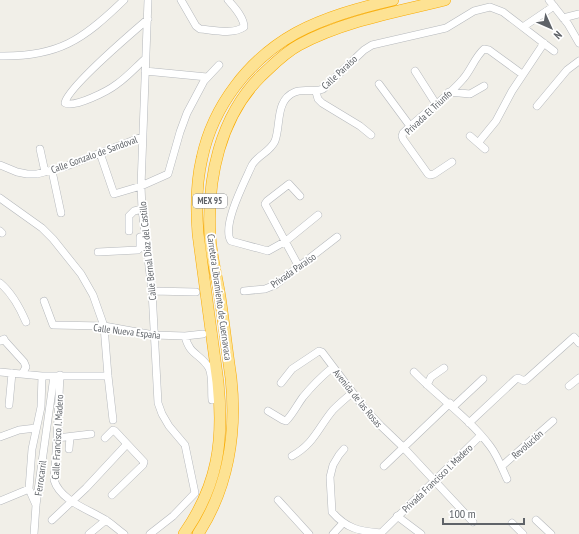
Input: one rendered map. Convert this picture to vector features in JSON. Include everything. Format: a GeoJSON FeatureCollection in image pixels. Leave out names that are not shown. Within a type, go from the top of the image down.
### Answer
{"type":"FeatureCollection","features":[{"type":"Feature","properties":{"kind":"highway","name":"Carretera Libramiento de Cuernavaca"},"geometry":{"type":"LineString","coordinates":[[184,534],[208,492],[220,439],[220,401],[198,234],[197,211],[202,159],[212,127],[229,94],[242,77],[258,61],[294,34],[326,19],[355,9],[393,0]]}},
{"type":"Feature","properties":{"kind":"highway","name":"Carretera Libramiento de Cuernavaca"},"geometry":{"type":"LineString","coordinates":[[198,534],[210,513],[223,483],[228,465],[233,427],[234,398],[210,236],[211,181],[224,134],[242,98],[254,83],[284,55],[297,46],[329,32],[359,22],[445,0]]}},
{"type":"Feature","properties":{"kind":"street"},"geometry":{"type":"LineString","coordinates":[[0,56],[24,56],[47,52],[66,46],[90,31],[124,0]]}},
{"type":"Feature","properties":{"kind":"street","name":"Calle Bernal Díaz del Castillo"},"geometry":{"type":"LineString","coordinates":[[148,0],[141,186],[142,209],[152,291],[158,403],[169,426],[185,445],[195,493],[173,516],[150,534]]}},
{"type":"Feature","properties":{"kind":"street"},"geometry":{"type":"LineString","coordinates":[[181,0],[196,26],[200,29],[234,31],[244,27],[244,23],[240,15],[228,0]]}},
{"type":"Feature","properties":{"kind":"street"},"geometry":{"type":"LineString","coordinates":[[523,27],[551,3],[563,18],[579,43]]}},
{"type":"Feature","properties":{"kind":"street","name":"Calle Paraíso"},"geometry":{"type":"LineString","coordinates":[[318,215],[286,241],[268,251],[231,241],[229,238],[230,217],[255,160],[271,148],[275,140],[281,108],[284,101],[295,92],[316,92],[323,89],[354,58],[372,45],[446,28],[466,15],[482,8],[490,7],[503,12],[554,51]]}},
{"type":"Feature","properties":{"kind":"street"},"geometry":{"type":"LineString","coordinates":[[563,18],[579,14]]}},
{"type":"Feature","properties":{"kind":"street"},"geometry":{"type":"LineString","coordinates":[[145,59],[118,84],[98,95],[72,105],[65,103],[71,93],[104,58],[148,19]]}},
{"type":"Feature","properties":{"kind":"street"},"geometry":{"type":"LineString","coordinates":[[478,143],[496,120],[522,74],[544,43]]}},
{"type":"Feature","properties":{"kind":"street","name":"Privada El Triunfo"},"geometry":{"type":"LineString","coordinates":[[452,162],[434,174],[428,174],[402,136],[403,133],[464,78],[480,52],[484,49],[489,50],[522,74]]}},
{"type":"Feature","properties":{"kind":"street"},"geometry":{"type":"LineString","coordinates":[[537,106],[567,70],[579,61]]}},
{"type":"Feature","properties":{"kind":"street"},"geometry":{"type":"LineString","coordinates":[[100,153],[114,194],[141,186],[168,174],[187,113],[204,81],[219,64]]}},
{"type":"Feature","properties":{"kind":"street"},"geometry":{"type":"LineString","coordinates":[[145,71],[207,77]]}},
{"type":"Feature","properties":{"kind":"street"},"geometry":{"type":"LineString","coordinates":[[415,71],[436,104]]}},
{"type":"Feature","properties":{"kind":"street"},"geometry":{"type":"LineString","coordinates":[[378,84],[410,126]]}},
{"type":"Feature","properties":{"kind":"street"},"geometry":{"type":"LineString","coordinates":[[449,92],[470,94],[484,86]]}},
{"type":"Feature","properties":{"kind":"street"},"geometry":{"type":"LineString","coordinates":[[316,92],[318,99],[322,103],[360,126],[371,135]]}},
{"type":"Feature","properties":{"kind":"street"},"geometry":{"type":"LineString","coordinates":[[470,136],[485,149]]}},
{"type":"Feature","properties":{"kind":"street","name":"Calle Gonzalo de Sandoval"},"geometry":{"type":"LineString","coordinates":[[0,165],[27,174],[48,172],[142,137]]}},
{"type":"Feature","properties":{"kind":"street"},"geometry":{"type":"LineString","coordinates":[[40,149],[61,213]]}},
{"type":"Feature","properties":{"kind":"street"},"geometry":{"type":"LineString","coordinates":[[299,267],[265,204],[267,200],[289,184],[300,196]]}},
{"type":"Feature","properties":{"kind":"street"},"geometry":{"type":"LineString","coordinates":[[0,198],[36,224],[53,239],[81,274],[93,295],[104,326],[113,420]]}},
{"type":"Feature","properties":{"kind":"street"},"geometry":{"type":"LineString","coordinates":[[129,231],[128,216],[134,211],[142,209]]}},
{"type":"Feature","properties":{"kind":"street"},"geometry":{"type":"LineString","coordinates":[[98,252],[138,250],[140,248],[140,237],[145,236]]}},
{"type":"Feature","properties":{"kind":"street","name":"Privada Paraíso"},"geometry":{"type":"LineString","coordinates":[[244,291],[274,285],[337,237]]}},
{"type":"Feature","properties":{"kind":"street"},"geometry":{"type":"LineString","coordinates":[[0,283],[13,299],[26,322]]}},
{"type":"Feature","properties":{"kind":"street"},"geometry":{"type":"LineString","coordinates":[[152,291],[196,292]]}},
{"type":"Feature","properties":{"kind":"street","name":"Calle Nueva España"},"geometry":{"type":"LineString","coordinates":[[44,301],[53,325],[104,326],[154,335],[185,336],[203,334]]}},
{"type":"Feature","properties":{"kind":"street"},"geometry":{"type":"LineString","coordinates":[[185,336],[189,349],[200,358],[209,369],[212,400]]}},
{"type":"Feature","properties":{"kind":"street"},"geometry":{"type":"LineString","coordinates":[[469,423],[516,379],[518,378],[524,381],[528,379],[574,338],[579,343]]}},
{"type":"Feature","properties":{"kind":"street"},"geometry":{"type":"LineString","coordinates":[[2,340],[24,362],[26,367],[22,374]]}},
{"type":"Feature","properties":{"kind":"street","name":"Avenida de las Rosas"},"geometry":{"type":"LineString","coordinates":[[281,383],[292,368],[319,351],[322,352],[352,393],[381,426],[403,447],[473,522]]}},
{"type":"Feature","properties":{"kind":"street"},"geometry":{"type":"LineString","coordinates":[[268,411],[286,421],[295,412],[302,398],[333,367]]}},
{"type":"Feature","properties":{"kind":"street"},"geometry":{"type":"LineString","coordinates":[[427,385],[431,377],[437,371],[444,368]]}},
{"type":"Feature","properties":{"kind":"street"},"geometry":{"type":"LineString","coordinates":[[0,372],[42,376],[108,376]]}},
{"type":"Feature","properties":{"kind":"street","name":"Privada Francisco I. Madero"},"geometry":{"type":"LineString","coordinates":[[381,533],[481,436],[451,405],[414,372]]}},
{"type":"Feature","properties":{"kind":"street"},"geometry":{"type":"LineString","coordinates":[[9,405],[12,373]]}},
{"type":"Feature","properties":{"kind":"street"},"geometry":{"type":"LineString","coordinates":[[36,505],[29,489],[36,428],[41,407],[42,376]]}},
{"type":"Feature","properties":{"kind":"street","name":"Calle Francisco I. Madero"},"geometry":{"type":"LineString","coordinates":[[57,376],[55,485],[72,501],[106,520],[124,534]]}},
{"type":"Feature","properties":{"kind":"street","name":"Ferrocarril"},"geometry":{"type":"LineString","coordinates":[[34,534],[36,505],[57,376]]}},
{"type":"Feature","properties":{"kind":"street"},"geometry":{"type":"LineString","coordinates":[[568,386],[579,378]]}},
{"type":"Feature","properties":{"kind":"street"},"geometry":{"type":"LineString","coordinates":[[384,466],[403,447],[483,379]]}},
{"type":"Feature","properties":{"kind":"street"},"geometry":{"type":"LineString","coordinates":[[292,456],[311,442],[334,409],[352,393]]}},
{"type":"Feature","properties":{"kind":"street","name":"Revolución"},"geometry":{"type":"LineString","coordinates":[[502,466],[553,422]]}},
{"type":"Feature","properties":{"kind":"street"},"geometry":{"type":"LineString","coordinates":[[0,437],[19,430],[36,428]]}},
{"type":"Feature","properties":{"kind":"street"},"geometry":{"type":"LineString","coordinates":[[105,438],[113,430],[143,460],[143,465],[112,495]]}},
{"type":"Feature","properties":{"kind":"street"},"geometry":{"type":"LineString","coordinates":[[57,438],[91,434]]}},
{"type":"Feature","properties":{"kind":"street"},"geometry":{"type":"LineString","coordinates":[[481,436],[491,447],[508,479]]}},
{"type":"Feature","properties":{"kind":"street"},"geometry":{"type":"LineString","coordinates":[[69,449],[70,437]]}},
{"type":"Feature","properties":{"kind":"street"},"geometry":{"type":"LineString","coordinates":[[52,520],[127,444]]}},
{"type":"Feature","properties":{"kind":"street"},"geometry":{"type":"LineString","coordinates":[[344,449],[333,465],[330,482],[332,512],[343,523],[362,531],[381,533]]}},
{"type":"Feature","properties":{"kind":"street"},"geometry":{"type":"LineString","coordinates":[[0,501],[29,489]]}},
{"type":"Feature","properties":{"kind":"street"},"geometry":{"type":"LineString","coordinates":[[278,500],[309,534]]}},
{"type":"Feature","properties":{"kind":"street"},"geometry":{"type":"LineString","coordinates":[[397,516],[421,534]]}},
{"type":"Feature","properties":{"kind":"street"},"geometry":{"type":"LineString","coordinates":[[89,534],[106,520]]}},
{"type":"Feature","properties":{"kind":"street"},"geometry":{"type":"LineString","coordinates":[[536,520],[551,534]]}},
{"type":"Feature","properties":{"kind":"street"},"geometry":{"type":"LineString","coordinates":[[334,534],[343,523]]}},
{"type":"Feature","properties":{"kind":"street"},"geometry":{"type":"LineString","coordinates":[[512,523],[523,534]]}}]}
